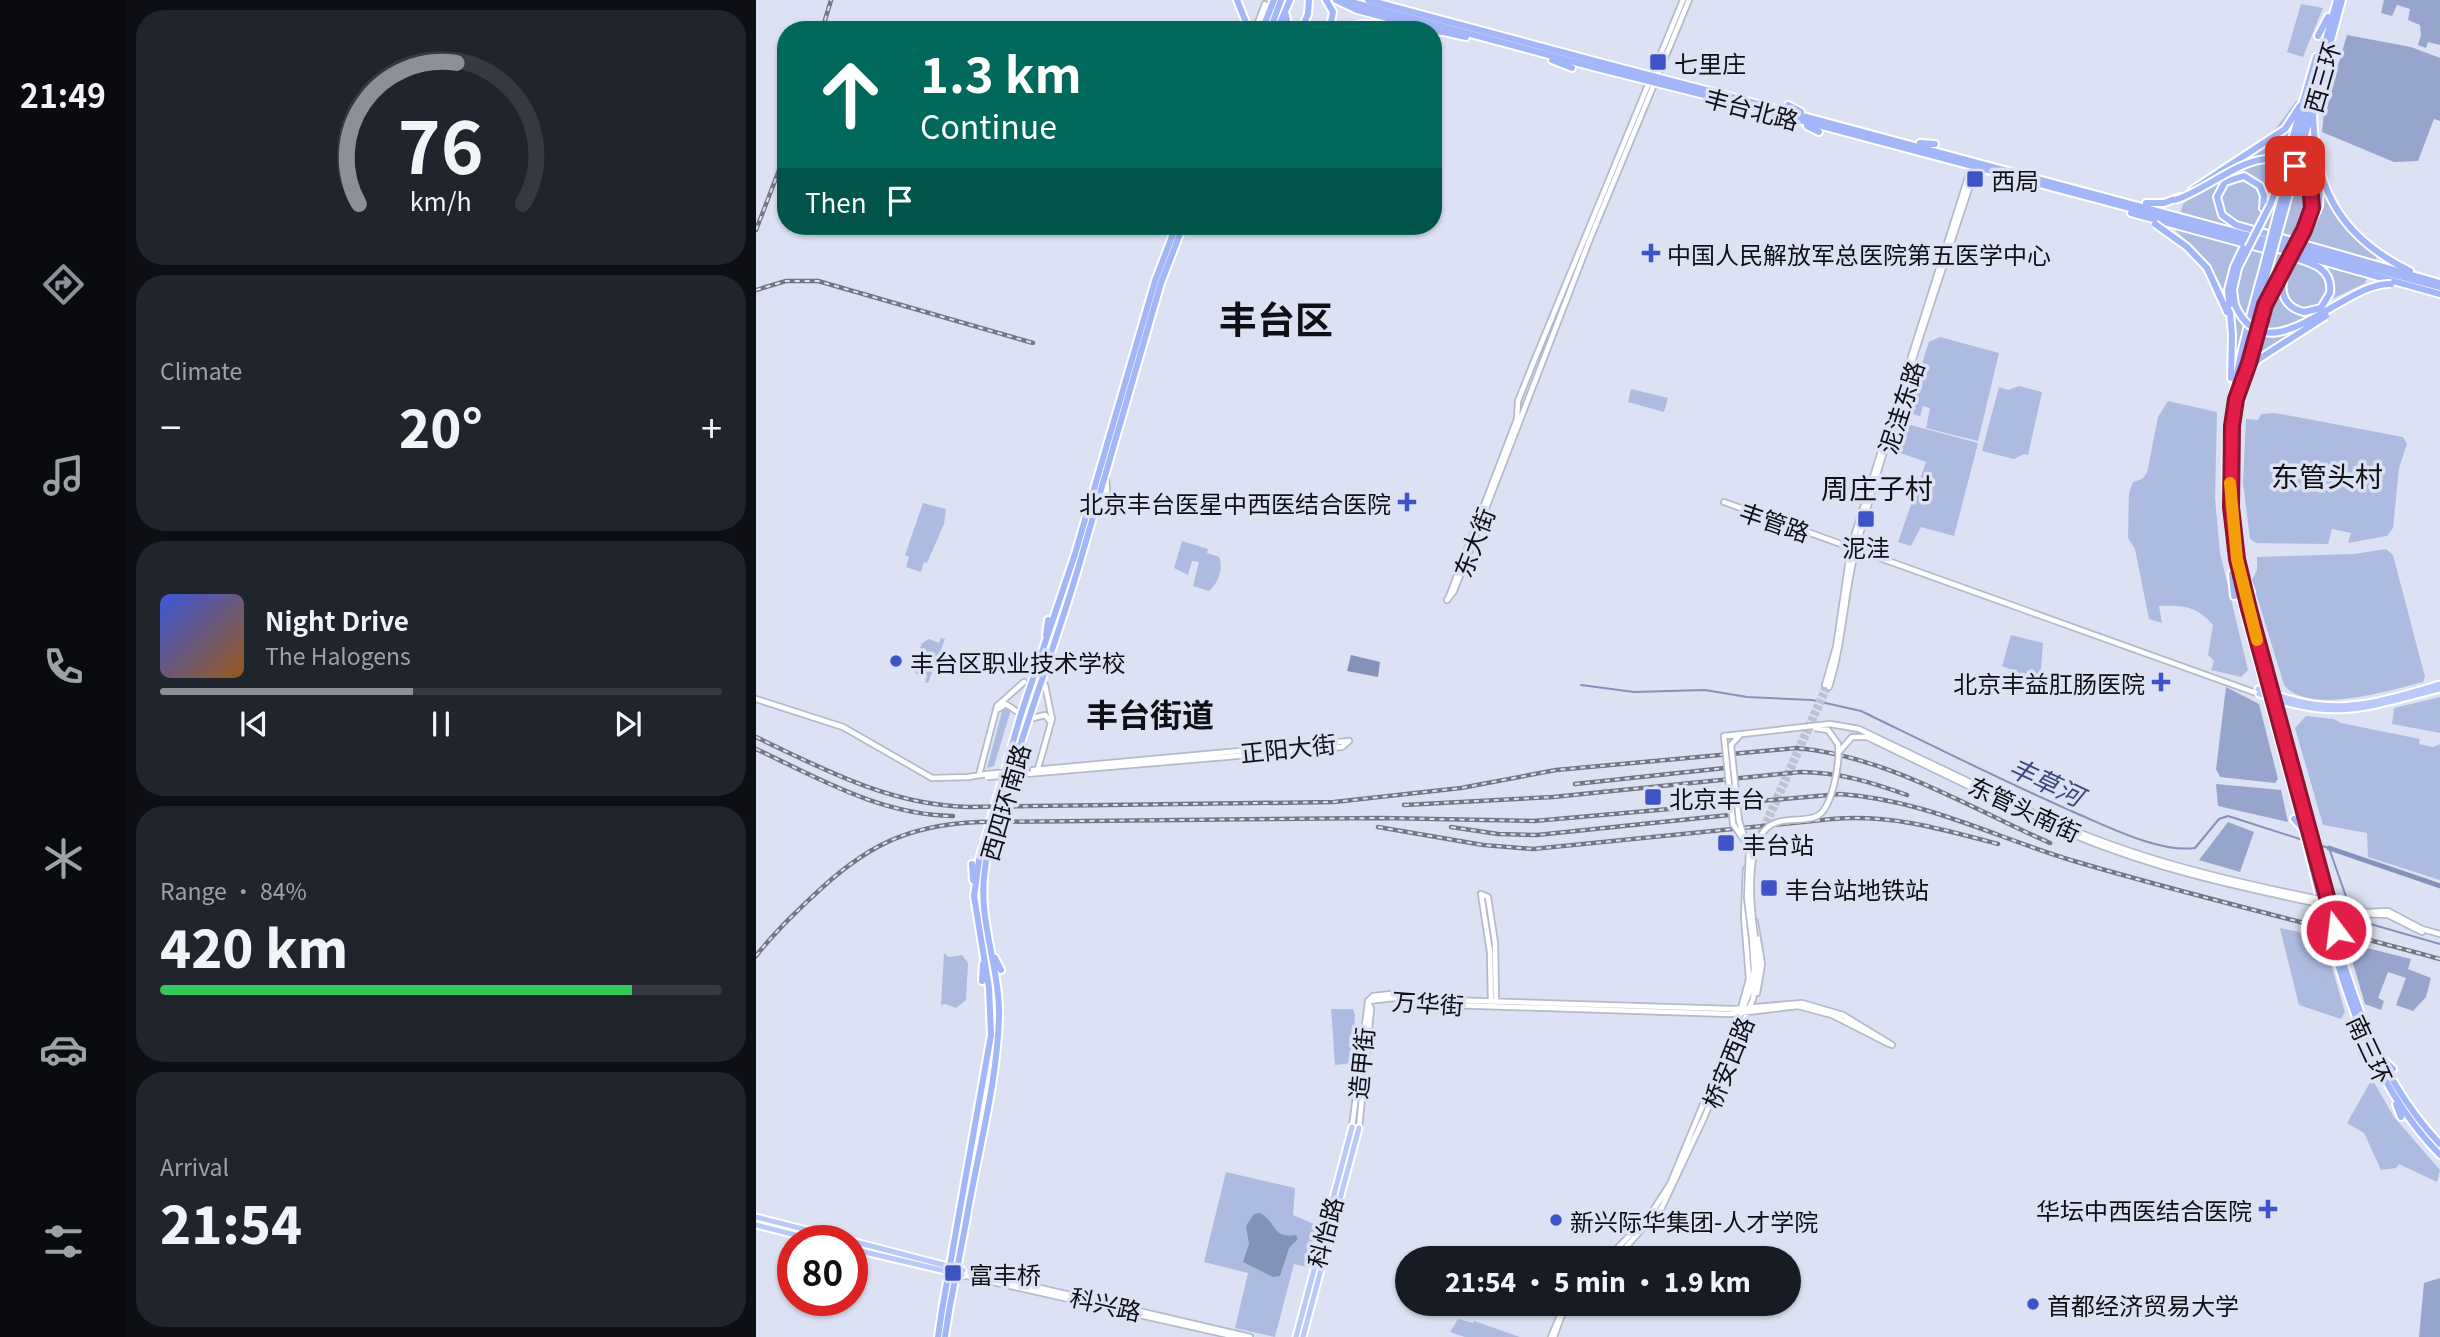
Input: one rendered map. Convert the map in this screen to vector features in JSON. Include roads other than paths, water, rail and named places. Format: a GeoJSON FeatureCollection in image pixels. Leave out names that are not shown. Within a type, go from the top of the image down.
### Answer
{"type":"FeatureCollection","features":[{"type":"Feature","properties":{"kind":"highway"},"geometry":{"type":"LineString","coordinates":[[1237,0],[1245,21]]}},
{"type":"Feature","properties":{"kind":"highway"},"geometry":{"type":"LineString","coordinates":[[1266,21],[1274,0]]}},
{"type":"Feature","properties":{"kind":"highway"},"geometry":{"type":"LineString","coordinates":[[1305,21],[1309,0]]}},
{"type":"Feature","properties":{"kind":"highway"},"geometry":{"type":"LineString","coordinates":[[1326,0],[1333,12],[1330,21]]}},
{"type":"Feature","properties":{"kind":"highway"},"geometry":{"type":"LineString","coordinates":[[1336,0],[1357,10],[1399,21]]}},
{"type":"Feature","properties":{"kind":"highway","name":"丰台北路"},"geometry":{"type":"LineString","coordinates":[[1344,0],[1440,21]]}},
{"type":"Feature","properties":{"kind":"highway"},"geometry":{"type":"LineString","coordinates":[[1379,0],[1396,11]]}},
{"type":"Feature","properties":{"kind":"highway"},"geometry":{"type":"LineString","coordinates":[[2318,36],[2338,1]]}},
{"type":"Feature","properties":{"kind":"highway","name":"西三环"},"geometry":{"type":"LineString","coordinates":[[2333,930],[2301,799],[2247,610],[2235,558],[2225,481],[2233,400],[2326,32],[2338,1]]}},
{"type":"Feature","properties":{"kind":"highway","name":"西三环"},"geometry":{"type":"LineString","coordinates":[[2280,216],[2338,1]]}},
{"type":"Feature","properties":{"kind":"highway"},"geometry":{"type":"LineString","coordinates":[[1276,21],[1287,3]]}},
{"type":"Feature","properties":{"kind":"highway"},"geometry":{"type":"LineString","coordinates":[[1280,21],[1287,3]]}},
{"type":"Feature","properties":{"kind":"highway"},"geometry":{"type":"LineString","coordinates":[[1285,21],[1287,3]]}},
{"type":"Feature","properties":{"kind":"highway","name":"丰台北路"},"geometry":{"type":"LineString","coordinates":[[1396,11],[1429,21]]}},
{"type":"Feature","properties":{"kind":"highway","name":"丰台北路"},"geometry":{"type":"LineString","coordinates":[[1442,21],[1539,46],[1594,64]]}},
{"type":"Feature","properties":{"kind":"highway","name":"丰台北路"},"geometry":{"type":"LineString","coordinates":[[1442,25],[1528,50],[1816,119],[2130,202],[2159,215]]}},
{"type":"Feature","properties":{"kind":"highway"},"geometry":{"type":"LineString","coordinates":[[1485,31],[1508,32]]}},
{"type":"Feature","properties":{"kind":"highway"},"geometry":{"type":"LineString","coordinates":[[1442,32],[1491,40]]}},
{"type":"Feature","properties":{"kind":"highway"},"geometry":{"type":"LineString","coordinates":[[2326,32],[2309,73],[2282,174],[2270,205],[2236,267],[2233,287],[2235,305],[2243,318],[2254,327],[2269,333],[2283,332],[2297,328],[2370,287]]}},
{"type":"Feature","properties":{"kind":"highway"},"geometry":{"type":"LineString","coordinates":[[1531,38],[1539,46]]}},
{"type":"Feature","properties":{"kind":"highway"},"geometry":{"type":"LineString","coordinates":[[1528,50],[1572,68]]}},
{"type":"Feature","properties":{"kind":"highway","name":"丰台北路"},"geometry":{"type":"LineString","coordinates":[[1721,96],[1793,119],[2101,202],[2159,215]]}},
{"type":"Feature","properties":{"kind":"highway"},"geometry":{"type":"LineString","coordinates":[[2233,400],[2245,376],[2262,313],[2308,223],[2321,190],[2313,138],[2313,100]]}},
{"type":"Feature","properties":{"kind":"highway"},"geometry":{"type":"LineString","coordinates":[[1787,105],[1816,119]]}},
{"type":"Feature","properties":{"kind":"highway"},"geometry":{"type":"LineString","coordinates":[[2159,215],[2175,200],[2288,126],[2300,106]]}},
{"type":"Feature","properties":{"kind":"highway"},"geometry":{"type":"LineString","coordinates":[[1793,119],[1819,132]]}},
{"type":"Feature","properties":{"kind":"highway"},"geometry":{"type":"LineString","coordinates":[[1903,142],[1936,144]]}},
{"type":"Feature","properties":{"kind":"highway"},"geometry":{"type":"LineString","coordinates":[[1911,156],[1941,159]]}},
{"type":"Feature","properties":{"kind":"highway"},"geometry":{"type":"LineString","coordinates":[[2101,202],[2131,213],[2159,215],[2179,221],[2314,264],[2327,273],[2330,293],[2321,308],[2306,313],[2290,306],[2282,293],[2284,277],[2316,205],[2311,187],[2301,170],[2285,160],[2259,160],[2175,200]]}},
{"type":"Feature","properties":{"kind":"highway"},"geometry":{"type":"LineString","coordinates":[[2003,162],[2015,172]]}},
{"type":"Feature","properties":{"kind":"highway"},"geometry":{"type":"LineString","coordinates":[[2318,165],[2337,210],[2358,237],[2393,274],[2440,294]]}},
{"type":"Feature","properties":{"kind":"highway"},"geometry":{"type":"LineString","coordinates":[[2233,400],[2228,287],[2236,267],[2263,208],[2263,193],[2256,181],[2244,177],[2231,178],[2218,192],[2218,209],[2236,225],[2373,269]]}},
{"type":"Feature","properties":{"kind":"highway"},"geometry":{"type":"LineString","coordinates":[[2159,215],[2207,268],[2223,299],[2231,323]]}},
{"type":"Feature","properties":{"kind":"highway"},"geometry":{"type":"LineString","coordinates":[[2179,221],[2440,285]]}},
{"type":"Feature","properties":{"kind":"highway","name":"西四环南路"},"geometry":{"type":"LineString","coordinates":[[938,1337],[995,1062],[999,1016],[983,952],[974,896],[981,848],[1021,714],[1079,554],[1173,235]]}},
{"type":"Feature","properties":{"kind":"highway","name":"西四环南路"},"geometry":{"type":"LineString","coordinates":[[1166,258],[1178,235]]}},
{"type":"Feature","properties":{"kind":"highway"},"geometry":{"type":"LineString","coordinates":[[2245,376],[2259,359],[2393,274],[2431,280],[2440,285]]}},
{"type":"Feature","properties":{"kind":"highway","name":"西四环南路"},"geometry":{"type":"LineString","coordinates":[[993,988],[991,950],[983,903],[985,868],[1025,727],[1065,615],[1079,554],[1148,303]]}},
{"type":"Feature","properties":{"kind":"highway"},"geometry":{"type":"LineString","coordinates":[[2235,558],[2251,592]]}},
{"type":"Feature","properties":{"kind":"highway"},"geometry":{"type":"LineString","coordinates":[[2234,596],[2235,558]]}},
{"type":"Feature","properties":{"kind":"highway"},"geometry":{"type":"LineString","coordinates":[[1044,647],[1048,620]]}},
{"type":"Feature","properties":{"kind":"highway"},"geometry":{"type":"LineString","coordinates":[[1046,664],[1068,621]]}},
{"type":"Feature","properties":{"kind":"highway","name":"西三环"},"geometry":{"type":"LineString","coordinates":[[2301,799],[2304,830],[2310,843]]}},
{"type":"Feature","properties":{"kind":"highway"},"geometry":{"type":"LineString","coordinates":[[2294,818],[2304,830]]}},
{"type":"Feature","properties":{"kind":"highway"},"geometry":{"type":"LineString","coordinates":[[972,864],[974,896]]}},
{"type":"Feature","properties":{"kind":"highway","name":"南三环"},"geometry":{"type":"LineString","coordinates":[[2333,930],[2358,1010],[2378,1054],[2399,1092],[2440,1144]]}},
{"type":"Feature","properties":{"kind":"highway","name":"南三环"},"geometry":{"type":"LineString","coordinates":[[2333,930],[2353,1012],[2392,1092],[2440,1155]]}},
{"type":"Feature","properties":{"kind":"highway"},"geometry":{"type":"LineString","coordinates":[[991,950],[1001,970]]}},
{"type":"Feature","properties":{"kind":"highway"},"geometry":{"type":"LineString","coordinates":[[982,981],[983,952]]}},
{"type":"Feature","properties":{"kind":"highway"},"geometry":{"type":"LineString","coordinates":[[2378,1054],[2393,1069]]}},
{"type":"Feature","properties":{"kind":"highway"},"geometry":{"type":"LineString","coordinates":[[2392,1092],[2401,1117]]}},
{"type":"Feature","properties":{"kind":"highway","name":"西四环南路"},"geometry":{"type":"LineString","coordinates":[[945,1310],[945,1337]]}},
{"type":"Feature","properties":{"kind":"main road"},"geometry":{"type":"LineString","coordinates":[[1648,87],[1682,0]]}},
{"type":"Feature","properties":{"kind":"main road"},"geometry":{"type":"LineString","coordinates":[[1648,87],[1659,73],[1689,0]]}},
{"type":"Feature","properties":{"kind":"main road"},"geometry":{"type":"LineString","coordinates":[[1258,21],[1265,4]]}},
{"type":"Feature","properties":{"kind":"main road","name":"东大街"},"geometry":{"type":"LineString","coordinates":[[1648,87],[1454,591],[1447,600],[1467,542],[1517,419],[1518,403],[1648,87]]}},
{"type":"Feature","properties":{"kind":"main road","name":"泥洼东路"},"geometry":{"type":"LineString","coordinates":[[1827,686],[1853,548],[1968,180],[1972,172],[1853,548]]}},
{"type":"Feature","properties":{"kind":"main road"},"geometry":{"type":"LineString","coordinates":[[1965,199],[1970,181],[1968,180]]}},
{"type":"Feature","properties":{"kind":"main road","name":"西四环南路"},"geometry":{"type":"LineString","coordinates":[[1089,486],[1099,477],[1148,303],[1158,282]]}},
{"type":"Feature","properties":{"kind":"main road","name":"西四环南路"},"geometry":{"type":"LineString","coordinates":[[1107,491],[1105,479],[1158,282]]}},
{"type":"Feature","properties":{"kind":"main road"},"geometry":{"type":"LineString","coordinates":[[1518,403],[1521,406],[1525,404]]}},
{"type":"Feature","properties":{"kind":"main road","name":"丰管路"},"geometry":{"type":"LineString","coordinates":[[2158,654],[1724,502],[2259,691]]}},
{"type":"Feature","properties":{"kind":"main road"},"geometry":{"type":"LineString","coordinates":[[979,776],[1000,701],[1024,682]]}},
{"type":"Feature","properties":{"kind":"main road"},"geometry":{"type":"LineString","coordinates":[[1037,771],[1051,726],[1052,715],[1045,685]]}},
{"type":"Feature","properties":{"kind":"main road"},"geometry":{"type":"LineString","coordinates":[[2259,691],[2288,704],[2327,711],[2370,707],[2440,686]]}},
{"type":"Feature","properties":{"kind":"main road","name":"正阳大街"},"geometry":{"type":"LineString","coordinates":[[756,699],[849,730],[932,778],[987,776],[1026,772],[1349,741],[1342,747],[1037,771]]}},
{"type":"Feature","properties":{"kind":"main road"},"geometry":{"type":"LineString","coordinates":[[996,713],[1006,704],[1016,711]]}},
{"type":"Feature","properties":{"kind":"main road"},"geometry":{"type":"LineString","coordinates":[[1033,718],[1045,715],[1050,719],[1051,726]]}},
{"type":"Feature","properties":{"kind":"main road","name":"东管头南街"},"geometry":{"type":"LineString","coordinates":[[1755,844],[1733,824],[1722,738],[1830,724],[1851,726],[2083,840],[2162,868],[2388,915],[2417,930],[2440,935]]}},
{"type":"Feature","properties":{"kind":"main road"},"geometry":{"type":"LineString","coordinates":[[1744,1010],[1750,971],[1744,916],[1746,867],[1755,844],[1771,825],[1814,818],[1826,810],[1831,798],[1839,753],[1835,737],[1828,730],[1797,729]]}},
{"type":"Feature","properties":{"kind":"main road"},"geometry":{"type":"LineString","coordinates":[[1748,734],[1739,735],[1731,745],[1739,821],[1755,844],[1750,903],[1760,945],[1762,970],[1759,987],[1753,999]]}},
{"type":"Feature","properties":{"kind":"main road","name":"东管头南街"},"geometry":{"type":"LineString","coordinates":[[1839,753],[1852,737],[1867,737],[2019,808]]}},
{"type":"Feature","properties":{"kind":"main road"},"geometry":{"type":"LineString","coordinates":[[1754,938],[1747,898],[1755,844]]}},
{"type":"Feature","properties":{"kind":"main road","name":"桥安西路"},"geometry":{"type":"LineString","coordinates":[[1619,1246],[1652,1212],[1670,1184],[1744,1010],[1753,999],[1758,968],[1751,895],[1755,844]]}},
{"type":"Feature","properties":{"kind":"main road"},"geometry":{"type":"LineString","coordinates":[[1481,894],[1488,897],[1495,943],[1493,1004],[1490,952],[1481,894]]}},
{"type":"Feature","properties":{"kind":"main road","name":"桥安西路"},"geometry":{"type":"LineString","coordinates":[[1627,1246],[1670,1195],[1744,1010],[1754,977],[1754,938]]}},
{"type":"Feature","properties":{"kind":"main road","name":"万华街"},"geometry":{"type":"LineString","coordinates":[[1368,1001],[1394,998],[1493,1004],[1744,1010]]}},
{"type":"Feature","properties":{"kind":"main road","name":"造甲街"},"geometry":{"type":"LineString","coordinates":[[1355,1128],[1371,1009],[1368,1001]]}},
{"type":"Feature","properties":{"kind":"main road"},"geometry":{"type":"LineString","coordinates":[[1795,1003],[1818,1006],[1843,1015],[1892,1045],[1832,1015],[1806,1007],[1744,1010],[1795,1003]]}},
{"type":"Feature","properties":{"kind":"main road","name":"科怡路"},"geometry":{"type":"LineString","coordinates":[[1296,1337],[1355,1128]]}},
{"type":"Feature","properties":{"kind":"main road","name":"科怡路"},"geometry":{"type":"LineString","coordinates":[[1303,1337],[1355,1128]]}},
{"type":"Feature","properties":{"kind":"main road"},"geometry":{"type":"LineString","coordinates":[[756,1217],[788,1225]]}},
{"type":"Feature","properties":{"kind":"main road"},"geometry":{"type":"LineString","coordinates":[[756,1225],[777,1230]]}},
{"type":"Feature","properties":{"kind":"main road"},"geometry":{"type":"LineString","coordinates":[[868,1246],[962,1272]]}},
{"type":"Feature","properties":{"kind":"main road"},"geometry":{"type":"LineString","coordinates":[[868,1252],[943,1267]]}},
{"type":"Feature","properties":{"kind":"main road","name":"科兴路"},"geometry":{"type":"LineString","coordinates":[[962,1272],[1237,1337]]}},
{"type":"Feature","properties":{"kind":"main road","name":"科兴路"},"geometry":{"type":"LineString","coordinates":[[962,1272],[1250,1337]]}},
{"type":"Feature","properties":{"kind":"main road"},"geometry":{"type":"LineString","coordinates":[[1553,1337],[1561,1316]]}},
{"type":"Feature","properties":{"kind":"waterway","name":"丰草河"},"geometry":{"type":"LineString","coordinates":[[1581,685],[1634,692],[1705,690],[1747,697],[1812,700],[1861,711],[2078,814],[2135,838],[2166,847],[2195,848],[2219,819],[2228,816],[2303,840]]}},
{"type":"Feature","properties":{"kind":"waterway","name":"丰草河"},"geometry":{"type":"LineString","coordinates":[[2315,844],[2329,848],[2349,905]]}},
{"type":"Feature","properties":{"kind":"waterway"},"geometry":{"type":"LineString","coordinates":[[2329,848],[2440,886]]}},
{"type":"Feature","properties":{"kind":"waterway","name":"丰草河"},"geometry":{"type":"LineString","coordinates":[[2352,913],[2360,921],[2440,944]]}},
{"type":"Feature","properties":{"kind":"tunnel"},"geometry":{"type":"LineString","coordinates":[[1754,845],[1825,685]]}},
{"type":"Feature","properties":{"kind":"tunnel"},"geometry":{"type":"LineString","coordinates":[[1766,829],[1829,687]]}},
{"type":"Feature","properties":{"kind":"railway"},"geometry":{"type":"LineString","coordinates":[[825,21],[831,0]]}},
{"type":"Feature","properties":{"kind":"railway"},"geometry":{"type":"LineString","coordinates":[[756,230],[777,175]]}},
{"type":"Feature","properties":{"kind":"railway"},"geometry":{"type":"LineString","coordinates":[[756,290],[786,281],[818,281],[1033,343]]}},
{"type":"Feature","properties":{"kind":"railway"},"geometry":{"type":"LineString","coordinates":[[756,737],[833,773],[885,793],[940,805],[969,807],[1334,802],[1461,788],[1556,770],[1797,748],[1863,761],[1895,772],[2050,843]]}},
{"type":"Feature","properties":{"kind":"railway"},"geometry":{"type":"LineString","coordinates":[[756,749],[827,783],[876,802],[926,814],[953,816]]}},
{"type":"Feature","properties":{"kind":"railway"},"geometry":{"type":"LineString","coordinates":[[1575,784],[1725,768]]}},
{"type":"Feature","properties":{"kind":"railway"},"geometry":{"type":"LineString","coordinates":[[1404,805],[1553,797],[1800,772],[1854,779],[1907,795]]}},
{"type":"Feature","properties":{"kind":"railway"},"geometry":{"type":"LineString","coordinates":[[756,956],[812,897],[868,852],[908,834],[953,824],[1382,818],[1534,821],[1840,794],[1901,804],[2074,861],[2440,959]]}},
{"type":"Feature","properties":{"kind":"railway"},"geometry":{"type":"LineString","coordinates":[[1451,827],[1498,834],[1537,835],[1729,815]]}},
{"type":"Feature","properties":{"kind":"railway"},"geometry":{"type":"LineString","coordinates":[[1378,827],[1483,845],[1533,849],[1854,818],[1916,824],[1998,844]]}},
{"type":"Feature","properties":{"kind":"place","name":"七里庄"},"geometry":{"type":"Point","coordinates":[1658,62]}},
{"type":"Feature","properties":{"kind":"place","name":"西局"},"geometry":{"type":"Point","coordinates":[1975,179]}},
{"type":"Feature","properties":{"kind":"place","name":"中国人民解放军总医院第五医学中心"},"geometry":{"type":"Point","coordinates":[1651,253]}},
{"type":"Feature","properties":{"kind":"place","name":"北京丰台医星中西医结合医院"},"geometry":{"type":"Point","coordinates":[1407,502]}},
{"type":"Feature","properties":{"kind":"place","name":"泥洼"},"geometry":{"type":"Point","coordinates":[1866,519]}},
{"type":"Feature","properties":{"kind":"place","name":"丰台区职业技术学校"},"geometry":{"type":"Point","coordinates":[896,661]}},
{"type":"Feature","properties":{"kind":"place","name":"北京丰益肛肠医院"},"geometry":{"type":"Point","coordinates":[2161,682]}},
{"type":"Feature","properties":{"kind":"place","name":"北京丰台"},"geometry":{"type":"Point","coordinates":[1653,797]}},
{"type":"Feature","properties":{"kind":"place","name":"丰台站"},"geometry":{"type":"Point","coordinates":[1726,843]}},
{"type":"Feature","properties":{"kind":"place","name":"丰台站地铁站"},"geometry":{"type":"Point","coordinates":[1769,888]}},
{"type":"Feature","properties":{"kind":"place","name":"华坛中西医结合医院"},"geometry":{"type":"Point","coordinates":[2268,1209]}},
{"type":"Feature","properties":{"kind":"place","name":"新兴际华集团-人才学院"},"geometry":{"type":"Point","coordinates":[1556,1220]}},
{"type":"Feature","properties":{"kind":"place","name":"富丰桥"},"geometry":{"type":"Point","coordinates":[953,1273]}},
{"type":"Feature","properties":{"kind":"place","name":"首都经济贸易大学"},"geometry":{"type":"Point","coordinates":[2033,1304]}},
{"type":"Feature","properties":{"kind":"district","name":"丰台区"},"geometry":{"type":"Point","coordinates":[1276,317]}},
{"type":"Feature","properties":{"kind":"district","name":"东管头村"},"geometry":{"type":"Point","coordinates":[2327,475]}},
{"type":"Feature","properties":{"kind":"district","name":"周庄子村"},"geometry":{"type":"Point","coordinates":[1877,487]}},
{"type":"Feature","properties":{"kind":"district","name":"丰台街道"},"geometry":{"type":"Point","coordinates":[1150,713]}}]}
